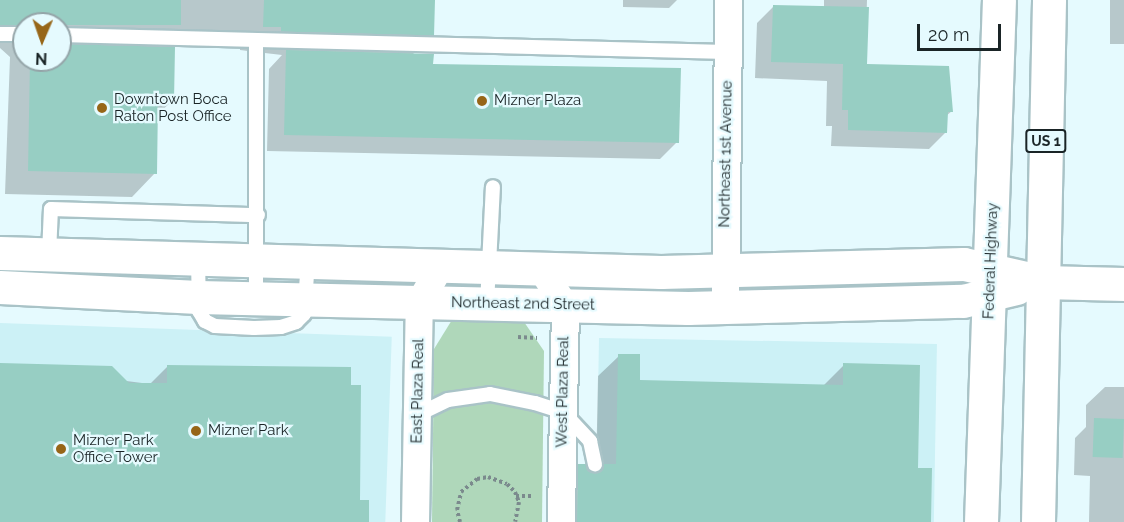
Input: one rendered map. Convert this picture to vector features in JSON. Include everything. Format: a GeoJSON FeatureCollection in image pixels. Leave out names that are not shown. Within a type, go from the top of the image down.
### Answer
{"type":"FeatureCollection","features":[{"type":"Feature","properties":{"kind":"street","name":"Northeast 1st Avenue"},"geometry":{"type":"LineString","coordinates":[[725,307],[728,0]]}},
{"type":"Feature","properties":{"kind":"street","name":"Federal Highway"},"geometry":{"type":"LineString","coordinates":[[981,522],[999,0]]}},
{"type":"Feature","properties":{"kind":"street","name":"US 1"},"geometry":{"type":"LineString","coordinates":[[1038,522],[1048,0]]}},
{"type":"Feature","properties":{"kind":"street","name":"Northeast 2nd Street"},"geometry":{"type":"LineString","coordinates":[[0,254],[726,272],[964,264],[991,282],[1124,284]]}},
{"type":"Feature","properties":{"kind":"street","name":"East Plaza Real"},"geometry":{"type":"LineString","coordinates":[[416,522],[419,302],[440,266]]}},
{"type":"Feature","properties":{"kind":"street"},"geometry":{"type":"LineString","coordinates":[[541,269],[565,306]]}},
{"type":"Feature","properties":{"kind":"street","name":"Northeast 2nd Street"},"geometry":{"type":"LineString","coordinates":[[0,287],[306,300],[725,307],[963,301],[991,282]]}},
{"type":"Feature","properties":{"kind":"street","name":"West Plaza Real"},"geometry":{"type":"LineString","coordinates":[[561,522],[565,306]]}},
{"type":"Feature","properties":{"kind":"lane"},"geometry":{"type":"LineString","coordinates":[[72,35],[727,52]]}},
{"type":"Feature","properties":{"kind":"lane"},"geometry":{"type":"LineString","coordinates":[[256,40],[258,215],[256,298]]}},
{"type":"Feature","properties":{"kind":"lane"},"geometry":{"type":"LineString","coordinates":[[487,304],[493,187]]}},
{"type":"Feature","properties":{"kind":"lane"},"geometry":{"type":"LineString","coordinates":[[49,254],[51,209],[258,215]]}},
{"type":"Feature","properties":{"kind":"lane"},"geometry":{"type":"LineString","coordinates":[[198,259],[199,311],[205,321],[214,326],[254,328],[296,322],[304,314],[308,262]]}},
{"type":"Feature","properties":{"kind":"lane"},"geometry":{"type":"LineString","coordinates":[[417,416],[448,400],[490,394],[563,412],[590,441],[596,464]]}},
{"type":"Feature","properties":{"kind":"path"},"geometry":{"type":"LineString","coordinates":[[460,522],[457,510],[461,492],[477,479],[488,477],[507,484],[515,492],[519,502],[515,522]]}},
{"type":"Feature","properties":{"kind":"shaded area","name":"Mizner Park"},"geometry":{"type":"Polygon","coordinates":[[[0,323],[392,337],[385,522],[0,522],[0,323]]]}},
{"type":"Feature","properties":{"kind":"shaded area"},"geometry":{"type":"Polygon","coordinates":[[[599,338],[937,344],[934,522],[596,522],[599,338]]]}},
{"type":"Feature","properties":{"kind":"green space"},"geometry":{"type":"Polygon","coordinates":[[[455,315],[522,319],[544,351],[542,522],[432,522],[434,349],[455,315]]]}},
{"type":"Feature","properties":{"kind":"building"},"geometry":{"type":"Polygon","coordinates":[[[0,0],[181,0],[181,25],[72,25],[72,12],[12,12],[12,25],[0,25],[0,0]]]}},
{"type":"Feature","properties":{"kind":"building"},"geometry":{"type":"Polygon","coordinates":[[[264,0],[435,0],[434,36],[281,32],[281,27],[263,27],[264,0]]]}},
{"type":"Feature","properties":{"kind":"building"},"geometry":{"type":"Polygon","coordinates":[[[773,5],[869,7],[867,64],[949,66],[953,112],[948,112],[947,133],[848,130],[848,110],[842,110],[843,64],[771,62],[773,5]]]}},
{"type":"Feature","properties":{"kind":"building"},"geometry":{"type":"Polygon","coordinates":[[[72,44],[175,47],[174,101],[158,100],[157,174],[28,171],[30,72],[72,72],[72,44]]]}},
{"type":"Feature","properties":{"kind":"building","name":"Mizner Plaza"},"geometry":{"type":"Polygon","coordinates":[[[286,50],[434,54],[433,64],[681,68],[679,143],[284,135],[286,50]]]}},
{"type":"Feature","properties":{"kind":"building"},"geometry":{"type":"Polygon","coordinates":[[[618,354],[640,354],[640,380],[843,385],[843,363],[920,365],[918,468],[932,468],[931,522],[577,522],[578,464],[586,464],[596,473],[604,464],[616,464],[618,354]]]}},
{"type":"Feature","properties":{"kind":"building","name":"Mizner Park"},"geometry":{"type":"Polygon","coordinates":[[[0,363],[112,366],[129,383],[167,383],[167,365],[351,367],[351,385],[361,385],[360,500],[369,500],[369,522],[0,522],[0,363]]]}},
{"type":"Feature","properties":{"kind":"building"},"geometry":{"type":"Polygon","coordinates":[[[1094,418],[1124,419],[1123,458],[1093,457],[1094,418]]]}},
{"type":"Feature","properties":{"kind":"place","name":"Mizner Plaza"},"geometry":{"type":"Point","coordinates":[482,101]}},
{"type":"Feature","properties":{"kind":"place","name":"Downtown Boca Raton Post Office"},"geometry":{"type":"Point","coordinates":[102,108]}},
{"type":"Feature","properties":{"kind":"place","name":"Mizner Park"},"geometry":{"type":"Point","coordinates":[196,431]}},
{"type":"Feature","properties":{"kind":"place","name":"Mizner Park Office Tower"},"geometry":{"type":"Point","coordinates":[61,449]}}]}
